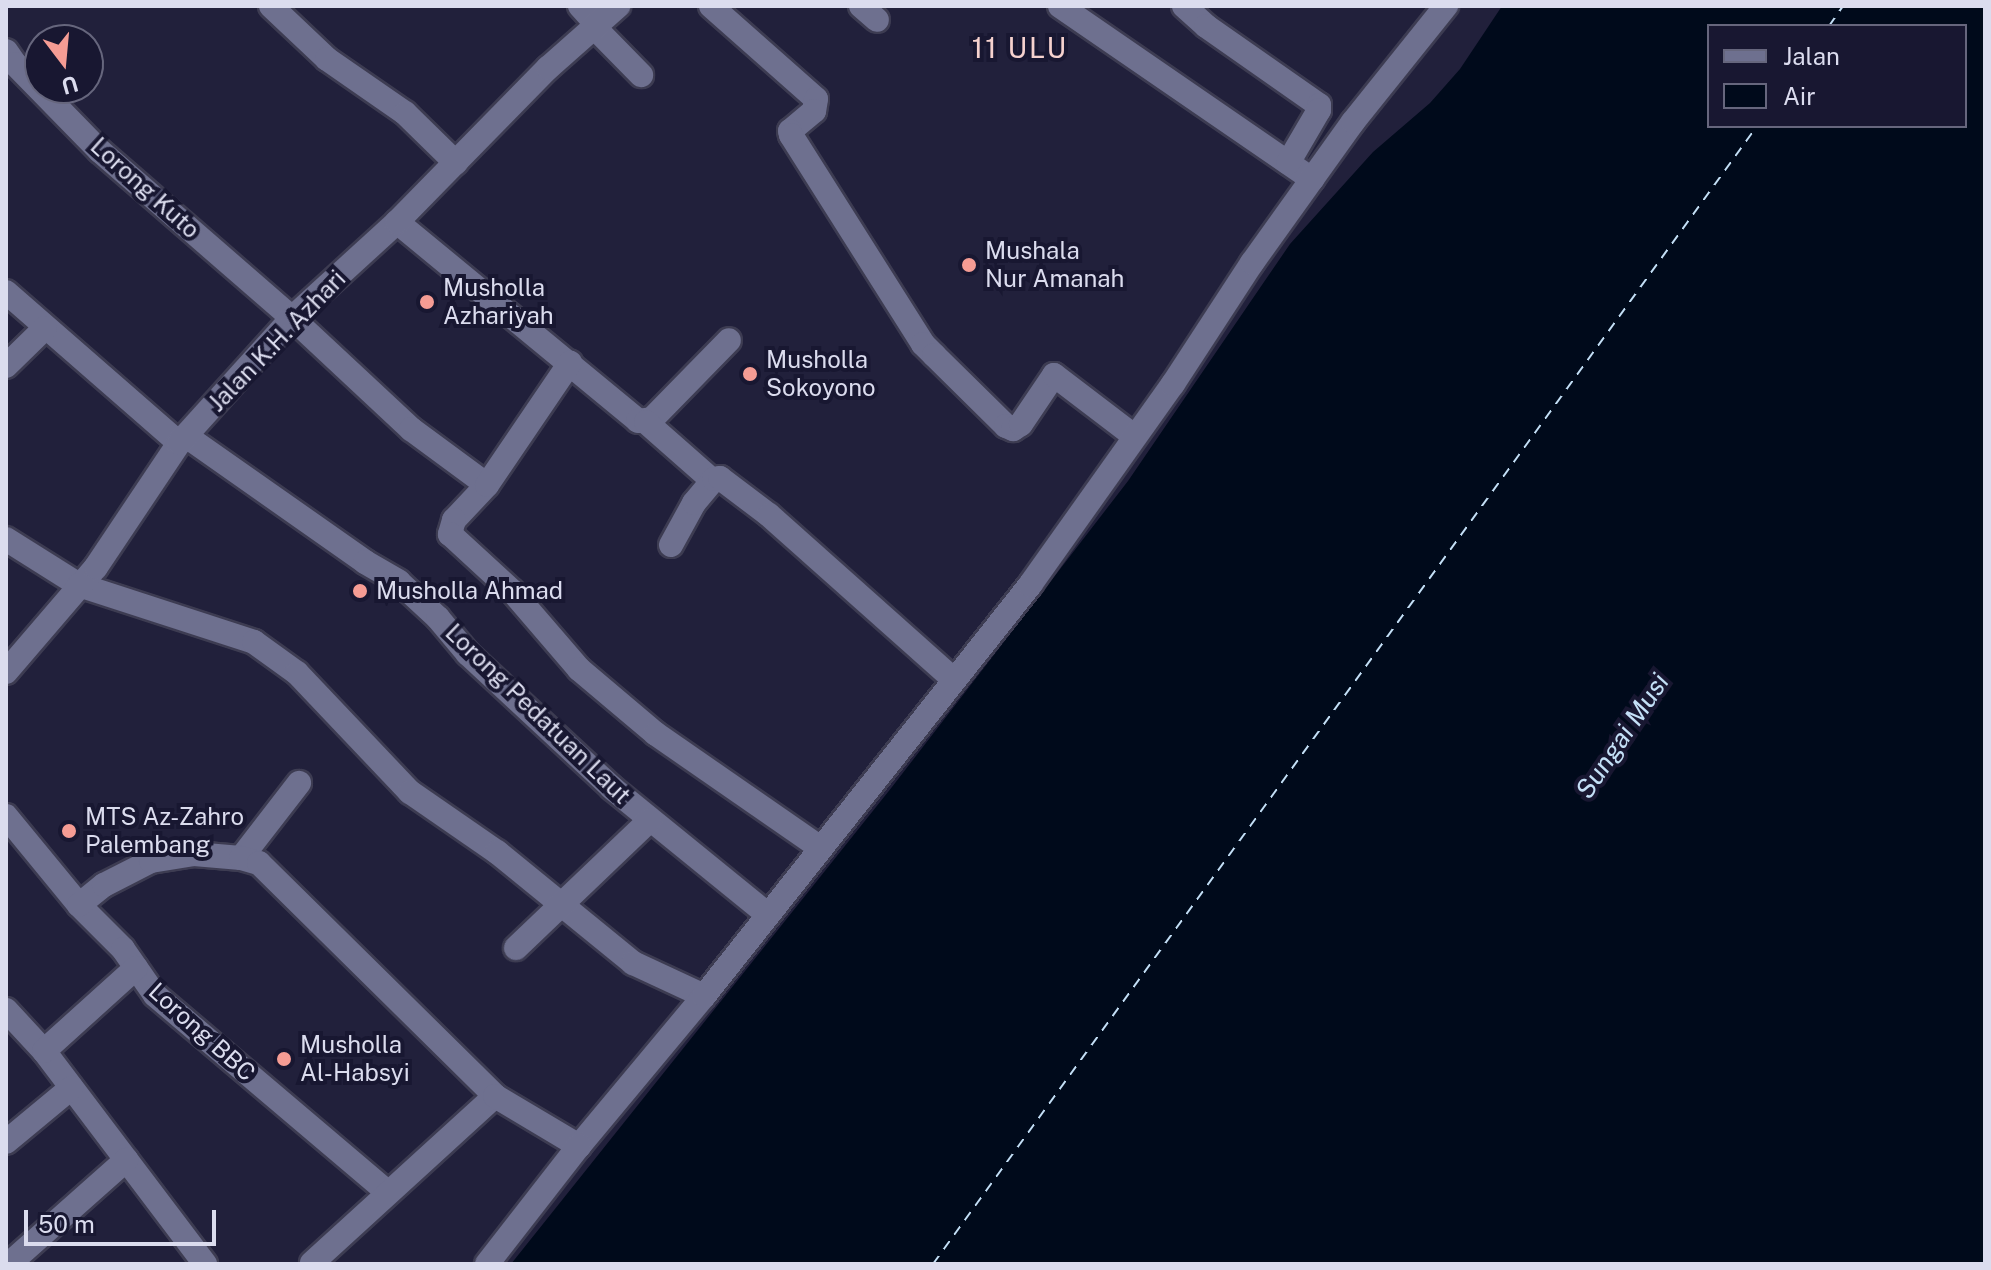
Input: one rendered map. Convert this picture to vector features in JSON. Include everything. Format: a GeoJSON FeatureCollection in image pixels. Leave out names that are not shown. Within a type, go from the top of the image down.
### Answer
{"type":"FeatureCollection","features":[{"type":"Feature","properties":{"kind":"street"},"geometry":{"type":"LineString","coordinates":[[271,6],[327,59],[405,113],[456,163]]}},
{"type":"Feature","properties":{"kind":"street"},"geometry":{"type":"LineString","coordinates":[[580,6],[641,75]]}},
{"type":"Feature","properties":{"kind":"street","name":"Jalan K.H. Azhari"},"geometry":{"type":"LineString","coordinates":[[6,672],[96,567],[182,440],[292,318],[397,222],[548,68],[618,6]]}},
{"type":"Feature","properties":{"kind":"street"},"geometry":{"type":"LineString","coordinates":[[711,6],[816,99],[814,111],[790,131],[791,135],[923,344],[1006,426],[1013,429],[1021,424],[1054,375],[1134,436]]}},
{"type":"Feature","properties":{"kind":"street"},"geometry":{"type":"LineString","coordinates":[[1060,6],[1312,179]]}},
{"type":"Feature","properties":{"kind":"street"},"geometry":{"type":"LineString","coordinates":[[1184,6],[1206,26],[1319,105],[1288,163]]}},
{"type":"Feature","properties":{"kind":"street"},"geometry":{"type":"LineString","coordinates":[[487,1264],[1030,585],[1312,179],[1446,6]]}},
{"type":"Feature","properties":{"kind":"street","name":"Lorong Kuto"},"geometry":{"type":"LineString","coordinates":[[6,51],[100,151],[292,318],[411,429],[487,485]]}},
{"type":"Feature","properties":{"kind":"street"},"geometry":{"type":"LineString","coordinates":[[397,222],[638,421],[646,422],[713,481]]}},
{"type":"Feature","properties":{"kind":"street","name":"Lorong Pedatuan Laut"},"geometry":{"type":"LineString","coordinates":[[6,292],[45,328],[182,440],[399,582],[438,618],[468,654],[650,820],[768,915]]}},
{"type":"Feature","properties":{"kind":"street"},"geometry":{"type":"LineString","coordinates":[[6,366],[45,328]]}},
{"type":"Feature","properties":{"kind":"street"},"geometry":{"type":"LineString","coordinates":[[646,422],[729,340]]}},
{"type":"Feature","properties":{"kind":"street"},"geometry":{"type":"LineString","coordinates":[[570,363],[487,485],[449,528],[457,542],[512,591],[579,669],[616,702],[674,747],[819,847]]}},
{"type":"Feature","properties":{"kind":"street"},"geometry":{"type":"LineString","coordinates":[[671,545],[694,503],[713,481],[720,478],[769,515],[953,679]]}},
{"type":"Feature","properties":{"kind":"street"},"geometry":{"type":"LineString","coordinates":[[6,539],[79,585],[254,642],[297,673],[410,792],[497,852],[619,972]]}},
{"type":"Feature","properties":{"kind":"street"},"geometry":{"type":"LineString","coordinates":[[241,858],[299,783]]}},
{"type":"Feature","properties":{"kind":"street","name":"Lorong BBC"},"geometry":{"type":"LineString","coordinates":[[6,816],[79,905],[123,949],[155,995],[387,1192]]}},
{"type":"Feature","properties":{"kind":"street"},"geometry":{"type":"LineString","coordinates":[[516,948],[650,820]]}},
{"type":"Feature","properties":{"kind":"street"},"geometry":{"type":"LineString","coordinates":[[79,905],[104,885],[151,861],[194,854],[241,858],[259,863],[495,1096],[579,1146]]}},
{"type":"Feature","properties":{"kind":"street"},"geometry":{"type":"LineString","coordinates":[[492,870],[633,963],[704,996]]}},
{"type":"Feature","properties":{"kind":"street"},"geometry":{"type":"LineString","coordinates":[[44,1051],[136,968]]}},
{"type":"Feature","properties":{"kind":"street"},"geometry":{"type":"LineString","coordinates":[[6,1010],[44,1051],[205,1264]]}},
{"type":"Feature","properties":{"kind":"street"},"geometry":{"type":"LineString","coordinates":[[6,1142],[71,1088]]}},
{"type":"Feature","properties":{"kind":"street"},"geometry":{"type":"LineString","coordinates":[[312,1263],[495,1096]]}},
{"type":"Feature","properties":{"kind":"street"},"geometry":{"type":"LineString","coordinates":[[9,1264],[126,1160]]}},
{"type":"Feature","properties":{"kind":"water","name":"Sungai Musi"},"geometry":{"type":"Polygon","coordinates":[[[1502,6],[1985,6],[1985,1264],[511,1264],[892,787],[1128,481],[1290,244],[1373,152],[1430,103],[1460,69],[1502,6]]]}},
{"type":"Feature","properties":{"kind":"ferry route"},"geometry":{"type":"LineString","coordinates":[[1830,24],[1843,6]]}},
{"type":"Feature","properties":{"kind":"ferry route"},"geometry":{"type":"LineString","coordinates":[[933,1264],[1756,128]]}},
{"type":"Feature","properties":{"kind":"place","name":"Mushala Nur Amanah"},"geometry":{"type":"Point","coordinates":[969,265]}},
{"type":"Feature","properties":{"kind":"place","name":"Musholla Azhariyah"},"geometry":{"type":"Point","coordinates":[427,302]}},
{"type":"Feature","properties":{"kind":"place","name":"Musholla Sokoyono"},"geometry":{"type":"Point","coordinates":[750,374]}},
{"type":"Feature","properties":{"kind":"place","name":"Musholla Ahmad"},"geometry":{"type":"Point","coordinates":[360,591]}},
{"type":"Feature","properties":{"kind":"place","name":"MTS Az-Zahro Palembang"},"geometry":{"type":"Point","coordinates":[69,831]}},
{"type":"Feature","properties":{"kind":"place","name":"Musholla Al-Habsyi"},"geometry":{"type":"Point","coordinates":[284,1059]}},
{"type":"Feature","properties":{"kind":"district","name":"11 ULU"},"geometry":{"type":"Point","coordinates":[1020,48]}}]}
